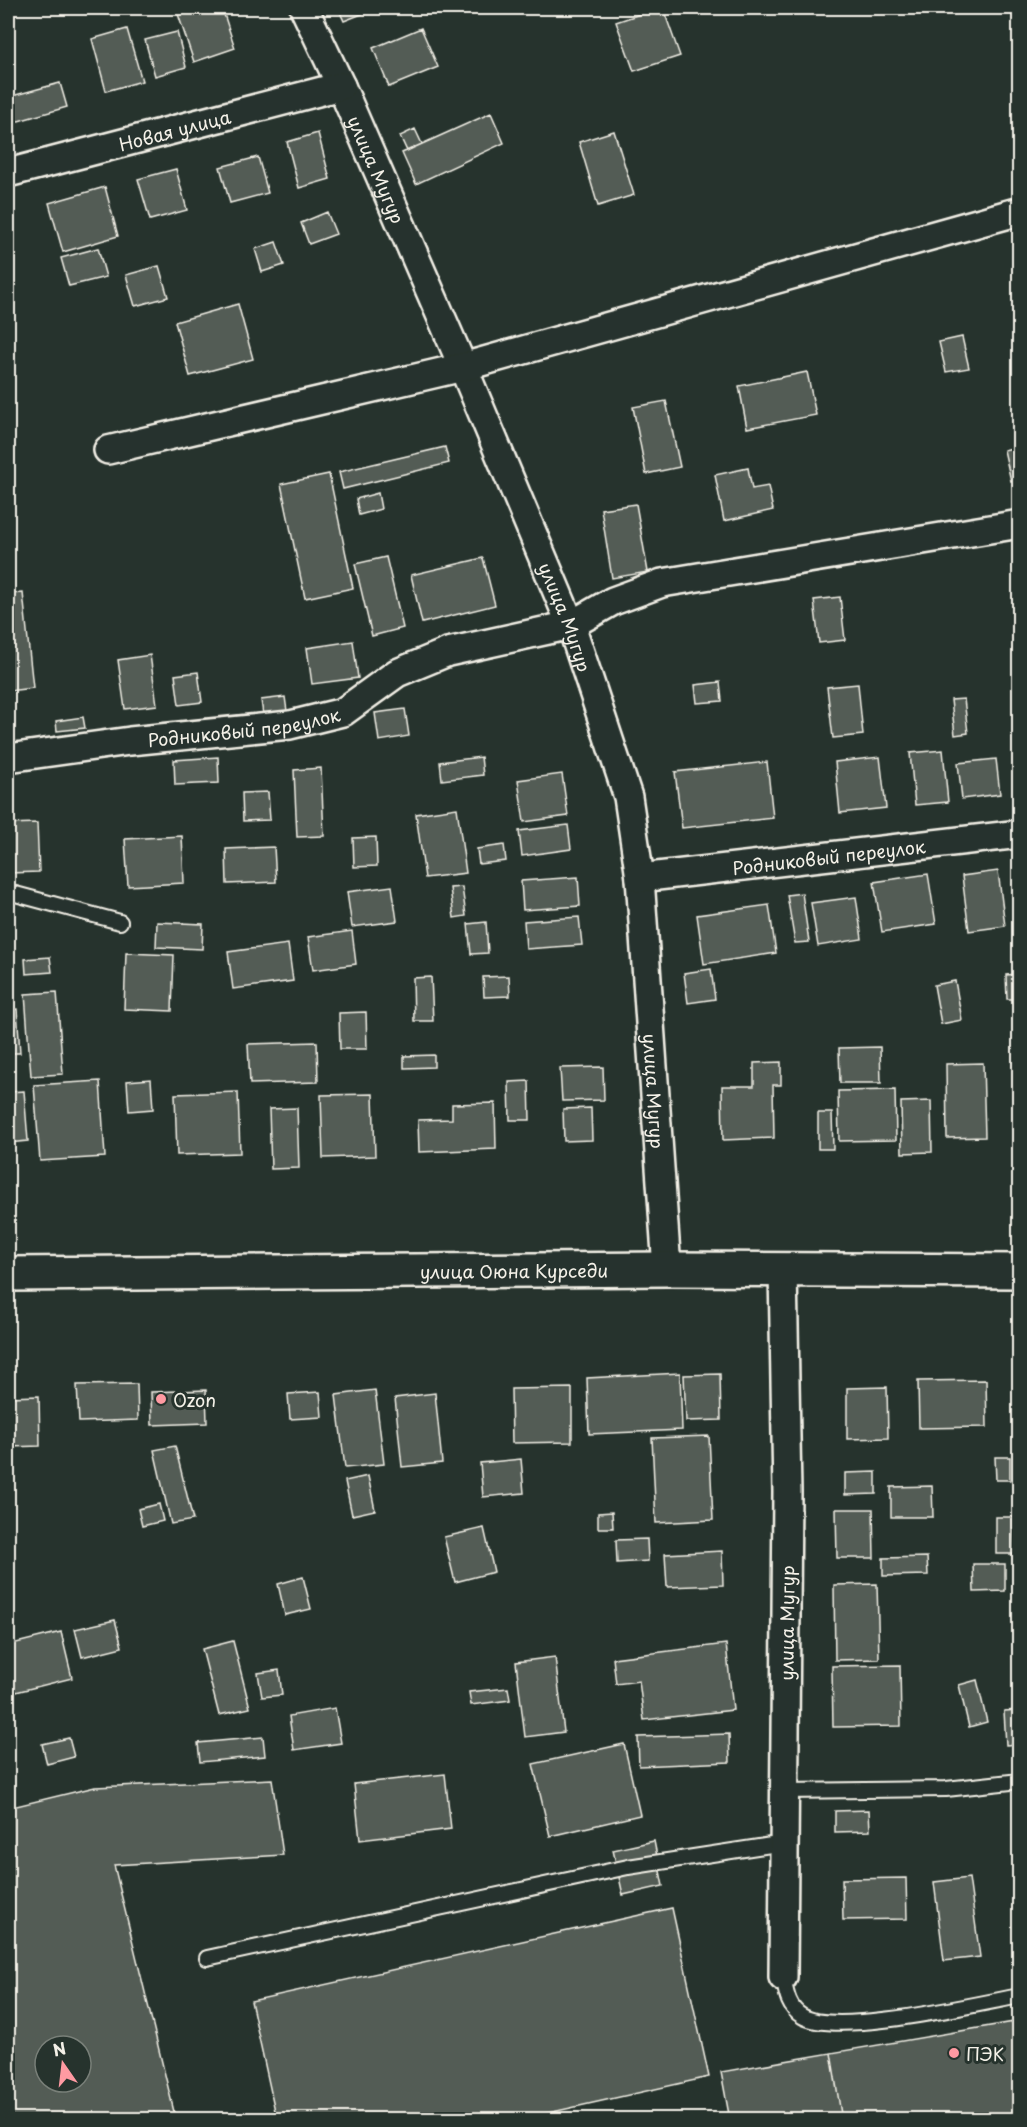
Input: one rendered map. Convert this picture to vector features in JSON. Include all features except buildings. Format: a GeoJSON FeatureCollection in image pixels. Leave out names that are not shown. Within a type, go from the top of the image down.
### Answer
{"type":"FeatureCollection","features":[{"type":"Feature","properties":{"kind":"street","name":"улица Мугур"},"geometry":{"type":"LineString","coordinates":[[304,8],[341,86],[463,367],[571,625],[627,797],[640,878],[667,1269]]}},
{"type":"Feature","properties":{"kind":"street","name":"Новая улица"},"geometry":{"type":"LineString","coordinates":[[8,173],[341,86]]}},
{"type":"Feature","properties":{"kind":"street"},"geometry":{"type":"LineString","coordinates":[[108,450],[463,367],[1020,211]]}},
{"type":"Feature","properties":{"kind":"street","name":"Родниковый переулок"},"geometry":{"type":"LineString","coordinates":[[8,758],[130,741],[290,725],[343,711],[397,673],[448,652],[571,625],[613,601],[662,583],[1020,524]]}},
{"type":"Feature","properties":{"kind":"street","name":"Родниковый переулок"},"geometry":{"type":"LineString","coordinates":[[640,878],[1020,834]]}},
{"type":"Feature","properties":{"kind":"street","name":"улица Оюна Курседи"},"geometry":{"type":"LineString","coordinates":[[8,1274],[667,1269],[1020,1271]]}},
{"type":"Feature","properties":{"kind":"street","name":"улица Мугур"},"geometry":{"type":"LineString","coordinates":[[783,1270],[786,1492],[783,1977]]}},
{"type":"Feature","properties":{"kind":"lane"},"geometry":{"type":"LineString","coordinates":[[8,892],[120,922]]}},
{"type":"Feature","properties":{"kind":"lane"},"geometry":{"type":"LineString","coordinates":[[784,1791],[946,1789],[1020,1781]]}},
{"type":"Feature","properties":{"kind":"lane"},"geometry":{"type":"LineString","coordinates":[[207,1958],[628,1867],[784,1843]]}},
{"type":"Feature","properties":{"kind":"lane"},"geometry":{"type":"LineString","coordinates":[[783,1977],[787,2000],[802,2016],[831,2024],[869,2022],[1020,1996]]}},
{"type":"Feature","properties":{"kind":"place","name":"Ozon"},"geometry":{"type":"Point","coordinates":[161,1399]}},
{"type":"Feature","properties":{"kind":"place","name":"ПЭК"},"geometry":{"type":"Point","coordinates":[954,2053]}}]}
